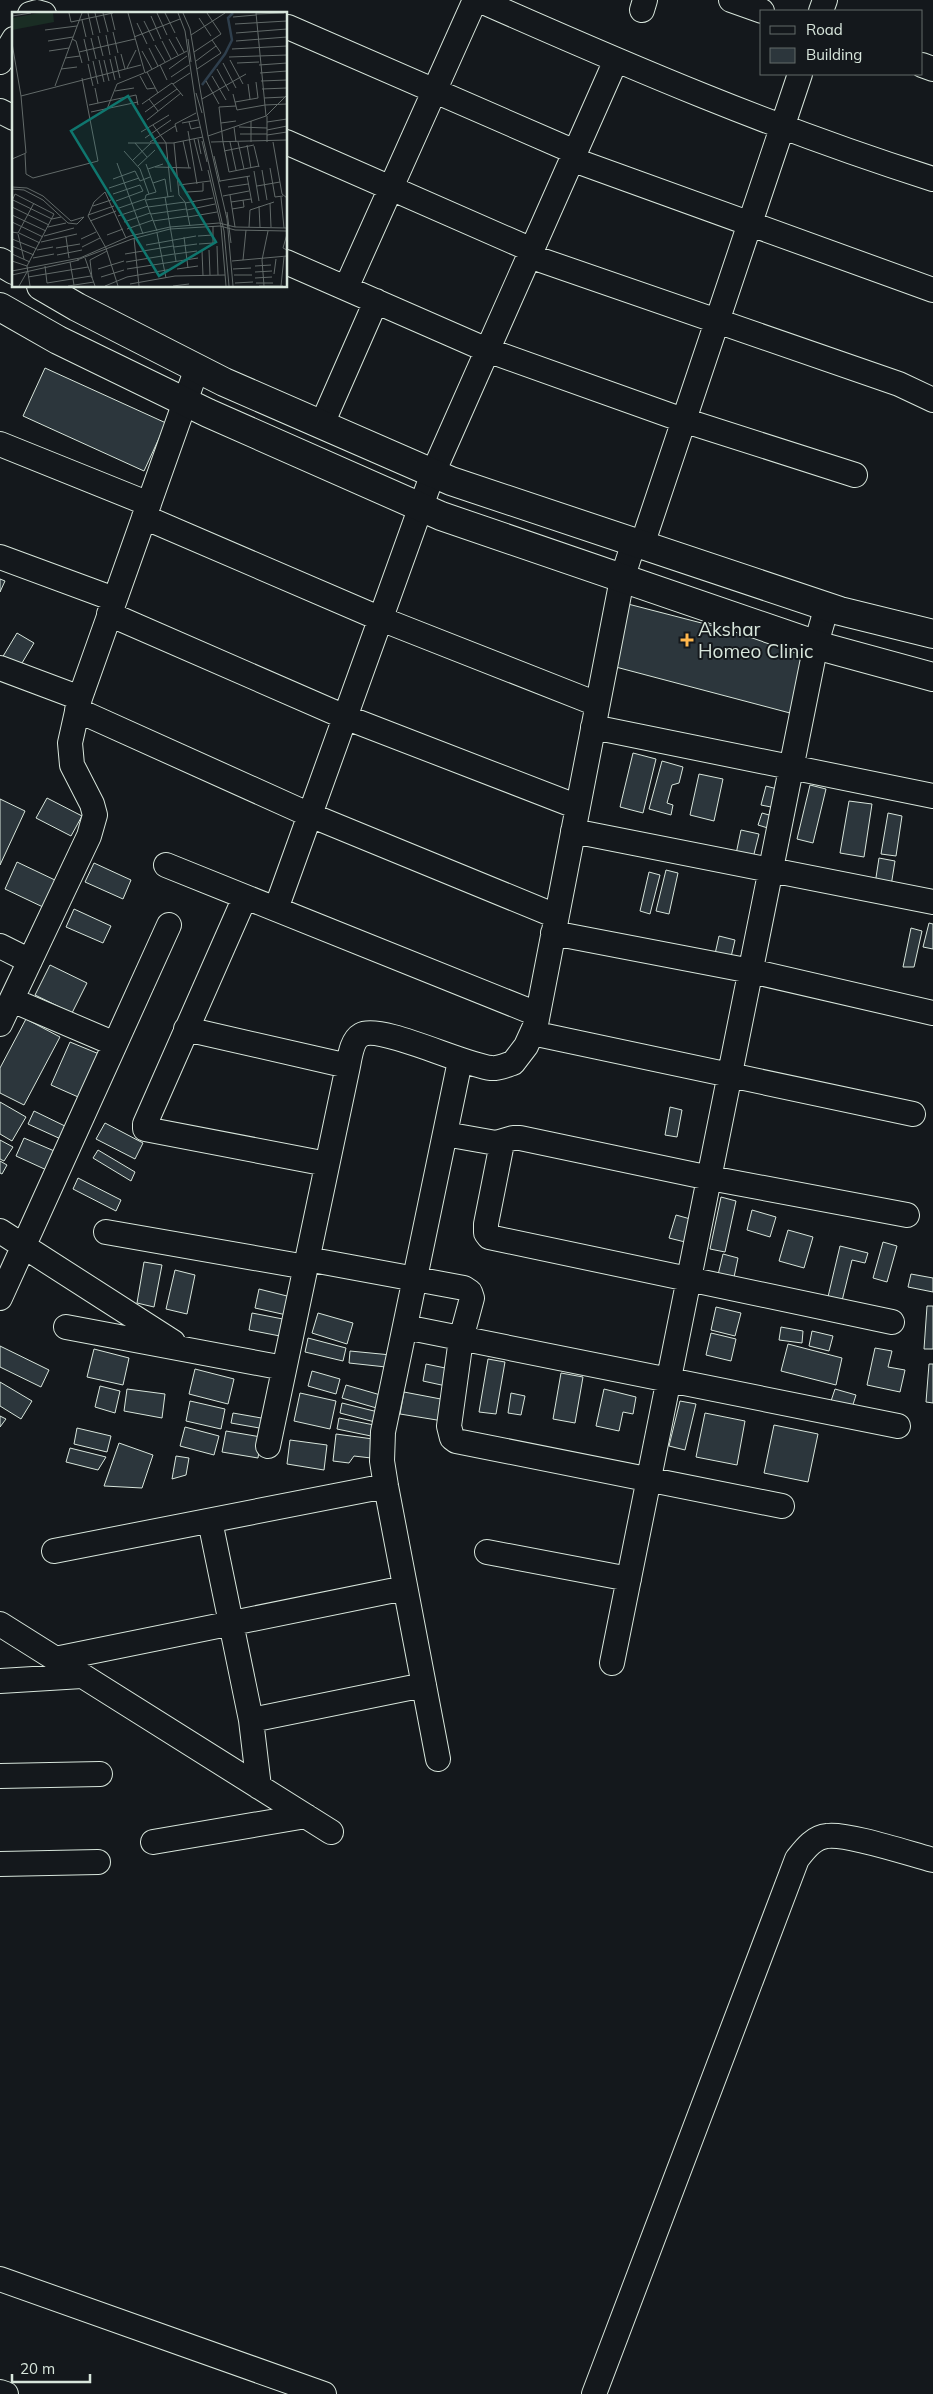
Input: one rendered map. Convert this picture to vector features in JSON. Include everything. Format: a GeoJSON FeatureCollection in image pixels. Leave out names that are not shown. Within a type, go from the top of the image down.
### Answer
{"type":"FeatureCollection","features":[{"type":"Feature","properties":{"kind":"street"},"geometry":{"type":"LineString","coordinates":[[346,288],[475,0]]}},
{"type":"Feature","properties":{"kind":"street"},"geometry":{"type":"LineString","coordinates":[[479,0],[616,60],[782,128],[933,179]]}},
{"type":"Feature","properties":{"kind":"street"},"geometry":{"type":"LineString","coordinates":[[731,0],[760,10]]}},
{"type":"Feature","properties":{"kind":"street"},"geometry":{"type":"LineString","coordinates":[[288,27],[434,91],[573,156],[933,290]]}},
{"type":"Feature","properties":{"kind":"street"},"geometry":{"type":"LineString","coordinates":[[0,62],[12,42]]}},
{"type":"Feature","properties":{"kind":"street"},"geometry":{"type":"LineString","coordinates":[[276,909],[433,473],[616,60]]}},
{"type":"Feature","properties":{"kind":"street"},"geometry":{"type":"LineString","coordinates":[[268,1446],[352,1048],[360,1035],[370,1032],[384,1033],[460,1061],[493,1069],[513,1063],[535,1024],[622,580],[638,543],[683,420],[800,75]]}},
{"type":"Feature","properties":{"kind":"street"},"geometry":{"type":"LineString","coordinates":[[0,111],[12,117]]}},
{"type":"Feature","properties":{"kind":"street"},"geometry":{"type":"LineString","coordinates":[[288,143],[530,253],[716,322],[899,384],[933,400]]}},
{"type":"Feature","properties":{"kind":"street"},"geometry":{"type":"LineString","coordinates":[[0,262],[12,269]]}},
{"type":"Feature","properties":{"kind":"street"},"geometry":{"type":"LineString","coordinates":[[288,263],[488,350],[683,420],[855,475]]}},
{"type":"Feature","properties":{"kind":"street"},"geometry":{"type":"LineString","coordinates":[[44,288],[77,307],[198,368],[451,481],[827,606],[933,634]]}},
{"type":"Feature","properties":{"kind":"street"},"geometry":{"type":"LineString","coordinates":[[322,424],[376,301]]}},
{"type":"Feature","properties":{"kind":"street"},"geometry":{"type":"LineString","coordinates":[[0,307],[58,340],[186,402],[422,507],[622,580],[816,644],[933,676]]}},
{"type":"Feature","properties":{"kind":"street"},"geometry":{"type":"LineString","coordinates":[[0,1024],[89,836],[95,816],[92,804],[72,766],[70,743],[78,704],[111,607],[198,368]]}},
{"type":"Feature","properties":{"kind":"street"},"geometry":{"type":"LineString","coordinates":[[0,444],[595,716],[792,767],[933,796]]}},
{"type":"Feature","properties":{"kind":"street"},"geometry":{"type":"LineString","coordinates":[[0,557],[345,717],[578,807]]}},
{"type":"Feature","properties":{"kind":"street"},"geometry":{"type":"LineString","coordinates":[[612,1663],[816,644],[827,606]]}},
{"type":"Feature","properties":{"kind":"street"},"geometry":{"type":"LineString","coordinates":[[0,668],[310,815],[555,925],[933,1013]]}},
{"type":"Feature","properties":{"kind":"street"},"geometry":{"type":"LineString","coordinates":[[573,831],[772,868],[933,902]]}},
{"type":"Feature","properties":{"kind":"street"},"geometry":{"type":"LineString","coordinates":[[166,865],[276,909],[535,1024],[731,1074],[913,1114]]}},
{"type":"Feature","properties":{"kind":"street"},"geometry":{"type":"LineString","coordinates":[[245,896],[144,1124],[145,1129],[149,1132],[327,1164]]}},
{"type":"Feature","properties":{"kind":"street"},"geometry":{"type":"LineString","coordinates":[[0,1298],[169,925]]}},
{"type":"Feature","properties":{"kind":"street"},"geometry":{"type":"LineString","coordinates":[[0,946],[30,961]]}},
{"type":"Feature","properties":{"kind":"street"},"geometry":{"type":"LineString","coordinates":[[12,1000],[115,1044]]}},
{"type":"Feature","properties":{"kind":"street"},"geometry":{"type":"LineString","coordinates":[[186,1029],[348,1066]]}},
{"type":"Feature","properties":{"kind":"street"},"geometry":{"type":"LineString","coordinates":[[438,1759],[382,1461],[383,1432],[460,1061]]}},
{"type":"Feature","properties":{"kind":"street"},"geometry":{"type":"LineString","coordinates":[[445,1134],[502,1143],[513,1138],[520,1138],[710,1178],[907,1215]]}},
{"type":"Feature","properties":{"kind":"street"},"geometry":{"type":"LineString","coordinates":[[502,1143],[486,1224],[486,1233],[489,1237],[892,1322]]}},
{"type":"Feature","properties":{"kind":"street"},"geometry":{"type":"LineString","coordinates":[[0,1231],[185,1349]]}},
{"type":"Feature","properties":{"kind":"street"},"geometry":{"type":"LineString","coordinates":[[106,1232],[464,1288],[470,1292],[472,1298],[461,1339],[449,1426],[452,1438],[462,1443],[782,1506]]}},
{"type":"Feature","properties":{"kind":"street"},"geometry":{"type":"LineString","coordinates":[[66,1327],[284,1368]]}},
{"type":"Feature","properties":{"kind":"street"},"geometry":{"type":"LineString","coordinates":[[405,1327],[669,1382],[898,1426]]}},
{"type":"Feature","properties":{"kind":"street"},"geometry":{"type":"LineString","coordinates":[[54,1552],[386,1486]]}},
{"type":"Feature","properties":{"kind":"street"},"geometry":{"type":"LineString","coordinates":[[210,1521],[251,1720],[259,1786]]}},
{"type":"Feature","properties":{"kind":"street"},"geometry":{"type":"LineString","coordinates":[[487,1552],[629,1579]]}},
{"type":"Feature","properties":{"kind":"street"},"geometry":{"type":"LineString","coordinates":[[55,1659],[405,1588]]}},
{"type":"Feature","properties":{"kind":"street"},"geometry":{"type":"LineString","coordinates":[[0,1624],[331,1832]]}},
{"type":"Feature","properties":{"kind":"street"},"geometry":{"type":"LineString","coordinates":[[0,1681],[82,1676]]}},
{"type":"Feature","properties":{"kind":"street"},"geometry":{"type":"LineString","coordinates":[[251,1720],[424,1685]]}},
{"type":"Feature","properties":{"kind":"street"},"geometry":{"type":"LineString","coordinates":[[0,1776],[100,1774]]}},
{"type":"Feature","properties":{"kind":"street"},"geometry":{"type":"LineString","coordinates":[[153,1842],[306,1816]]}},
{"type":"Feature","properties":{"kind":"street"},"geometry":{"type":"LineString","coordinates":[[594,2394],[797,1859],[808,1845],[826,1836],[844,1837],[933,1860]]}},
{"type":"Feature","properties":{"kind":"street"},"geometry":{"type":"LineString","coordinates":[[0,1864],[98,1862]]}},
{"type":"Feature","properties":{"kind":"street"},"geometry":{"type":"LineString","coordinates":[[0,2279],[324,2394]]}},
{"type":"Feature","properties":{"kind":"street"},"geometry":{"type":"LineString","coordinates":[[0,2392],[6,2394]]}},
{"type":"Feature","properties":{"kind":"building"},"geometry":{"type":"Polygon","coordinates":[[[45,368],[166,423],[144,471],[23,416],[45,368]]]}},
{"type":"Feature","properties":{"kind":"building"},"geometry":{"type":"Polygon","coordinates":[[[0,579],[5,581],[0,592],[0,579]]]}},
{"type":"Feature","properties":{"kind":"building"},"geometry":{"type":"Polygon","coordinates":[[[628,604],[806,650],[790,713],[612,666],[628,604]]]}},
{"type":"Feature","properties":{"kind":"building"},"geometry":{"type":"Polygon","coordinates":[[[17,633],[34,643],[19,668],[2,658],[17,633]]]}},
{"type":"Feature","properties":{"kind":"building"},"geometry":{"type":"Polygon","coordinates":[[[633,753],[656,759],[643,813],[620,807],[633,753]]]}},
{"type":"Feature","properties":{"kind":"building"},"geometry":{"type":"Polygon","coordinates":[[[662,761],[683,767],[679,783],[672,785],[667,803],[673,805],[671,815],[649,809],[662,761]]]}},
{"type":"Feature","properties":{"kind":"building"},"geometry":{"type":"Polygon","coordinates":[[[699,774],[723,779],[714,821],[690,815],[699,774]]]}},
{"type":"Feature","properties":{"kind":"building"},"geometry":{"type":"Polygon","coordinates":[[[810,785],[826,789],[813,843],[797,839],[810,785]]]}},
{"type":"Feature","properties":{"kind":"building"},"geometry":{"type":"Polygon","coordinates":[[[766,786],[781,790],[771,829],[758,825],[762,813],[769,815],[771,807],[761,805],[766,786]]]}},
{"type":"Feature","properties":{"kind":"building"},"geometry":{"type":"Polygon","coordinates":[[[47,798],[82,816],[71,836],[36,818],[47,798]]]}},
{"type":"Feature","properties":{"kind":"building"},"geometry":{"type":"Polygon","coordinates":[[[0,799],[25,811],[0,865],[0,799]]]}},
{"type":"Feature","properties":{"kind":"building"},"geometry":{"type":"Polygon","coordinates":[[[849,801],[872,804],[864,857],[840,853],[849,801]]]}},
{"type":"Feature","properties":{"kind":"building"},"geometry":{"type":"Polygon","coordinates":[[[888,813],[902,816],[896,856],[881,854],[888,813]]]}},
{"type":"Feature","properties":{"kind":"building"},"geometry":{"type":"Polygon","coordinates":[[[741,830],[759,834],[753,858],[736,854],[741,830]]]}},
{"type":"Feature","properties":{"kind":"building"},"geometry":{"type":"Polygon","coordinates":[[[879,858],[895,861],[891,886],[875,884],[879,858]]]}},
{"type":"Feature","properties":{"kind":"building"},"geometry":{"type":"Polygon","coordinates":[[[17,862],[57,881],[45,908],[5,889],[17,862]]]}},
{"type":"Feature","properties":{"kind":"building"},"geometry":{"type":"Polygon","coordinates":[[[94,863],[131,880],[123,899],[85,882],[94,863]]]}},
{"type":"Feature","properties":{"kind":"building"},"geometry":{"type":"Polygon","coordinates":[[[666,870],[678,873],[669,914],[656,911],[666,870]]]}},
{"type":"Feature","properties":{"kind":"building"},"geometry":{"type":"Polygon","coordinates":[[[649,872],[660,875],[650,914],[640,911],[649,872]]]}},
{"type":"Feature","properties":{"kind":"building"},"geometry":{"type":"Polygon","coordinates":[[[74,909],[111,926],[103,943],[66,927],[74,909]]]}},
{"type":"Feature","properties":{"kind":"building"},"geometry":{"type":"Polygon","coordinates":[[[929,923],[933,924],[933,949],[923,947],[929,923]]]}},
{"type":"Feature","properties":{"kind":"building"},"geometry":{"type":"Polygon","coordinates":[[[911,928],[922,931],[914,967],[903,967],[911,928]]]}},
{"type":"Feature","properties":{"kind":"building"},"geometry":{"type":"Polygon","coordinates":[[[719,936],[735,940],[731,957],[715,954],[719,936]]]}},
{"type":"Feature","properties":{"kind":"building"},"geometry":{"type":"Polygon","coordinates":[[[50,965],[87,983],[72,1013],[35,995],[50,965]]]}},
{"type":"Feature","properties":{"kind":"building"},"geometry":{"type":"Polygon","coordinates":[[[26,1019],[60,1037],[24,1105],[0,1093],[0,1068],[26,1019]]]}},
{"type":"Feature","properties":{"kind":"building"},"geometry":{"type":"Polygon","coordinates":[[[70,1042],[104,1056],[85,1100],[51,1085],[70,1042]]]}},
{"type":"Feature","properties":{"kind":"building"},"geometry":{"type":"Polygon","coordinates":[[[0,1102],[26,1117],[12,1141],[0,1134],[0,1102]]]}},
{"type":"Feature","properties":{"kind":"building"},"geometry":{"type":"Polygon","coordinates":[[[670,1107],[682,1110],[677,1137],[665,1135],[670,1107]]]}},
{"type":"Feature","properties":{"kind":"building"},"geometry":{"type":"Polygon","coordinates":[[[34,1111],[69,1128],[63,1140],[28,1124],[34,1111]]]}},
{"type":"Feature","properties":{"kind":"building"},"geometry":{"type":"Polygon","coordinates":[[[105,1123],[143,1143],[135,1159],[96,1139],[105,1123]]]}},
{"type":"Feature","properties":{"kind":"building"},"geometry":{"type":"Polygon","coordinates":[[[24,1138],[59,1153],[51,1172],[16,1156],[24,1138]]]}},
{"type":"Feature","properties":{"kind":"building"},"geometry":{"type":"Polygon","coordinates":[[[0,1140],[13,1147],[4,1161],[0,1159],[0,1140]]]}},
{"type":"Feature","properties":{"kind":"building"},"geometry":{"type":"Polygon","coordinates":[[[98,1150],[135,1172],[131,1181],[93,1158],[98,1150]]]}},
{"type":"Feature","properties":{"kind":"building"},"geometry":{"type":"Polygon","coordinates":[[[0,1161],[7,1165],[2,1174],[0,1173],[0,1161]]]}},
{"type":"Feature","properties":{"kind":"building"},"geometry":{"type":"Polygon","coordinates":[[[78,1178],[121,1200],[116,1211],[73,1189],[78,1178]]]}},
{"type":"Feature","properties":{"kind":"building"},"geometry":{"type":"Polygon","coordinates":[[[721,1197],[736,1201],[725,1252],[710,1249],[721,1197]]]}},
{"type":"Feature","properties":{"kind":"building"},"geometry":{"type":"Polygon","coordinates":[[[752,1210],[776,1217],[770,1237],[747,1230],[752,1210]]]}},
{"type":"Feature","properties":{"kind":"building"},"geometry":{"type":"Polygon","coordinates":[[[676,1215],[694,1220],[689,1243],[669,1238],[676,1215]]]}},
{"type":"Feature","properties":{"kind":"building"},"geometry":{"type":"Polygon","coordinates":[[[788,1230],[813,1237],[804,1268],[779,1261],[788,1230]]]}},
{"type":"Feature","properties":{"kind":"building"},"geometry":{"type":"Polygon","coordinates":[[[883,1242],[897,1246],[887,1282],[873,1278],[883,1242]]]}},
{"type":"Feature","properties":{"kind":"building"},"geometry":{"type":"Polygon","coordinates":[[[840,1246],[868,1253],[865,1263],[852,1260],[841,1305],[827,1301],[840,1246]]]}},
{"type":"Feature","properties":{"kind":"building"},"geometry":{"type":"Polygon","coordinates":[[[723,1254],[738,1258],[733,1282],[717,1279],[723,1254]]]}},
{"type":"Feature","properties":{"kind":"building"},"geometry":{"type":"Polygon","coordinates":[[[144,1262],[162,1265],[154,1307],[137,1303],[144,1262]]]}},
{"type":"Feature","properties":{"kind":"building"},"geometry":{"type":"Polygon","coordinates":[[[175,1270],[195,1275],[187,1314],[166,1309],[175,1270]]]}},
{"type":"Feature","properties":{"kind":"building"},"geometry":{"type":"Polygon","coordinates":[[[911,1274],[933,1278],[933,1292],[908,1287],[911,1274]]]}},
{"type":"Feature","properties":{"kind":"building"},"geometry":{"type":"Polygon","coordinates":[[[259,1289],[295,1298],[291,1316],[255,1308],[259,1289]]]}},
{"type":"Feature","properties":{"kind":"building"},"geometry":{"type":"Polygon","coordinates":[[[927,1306],[933,1306],[933,1349],[924,1349],[927,1306]]]}},
{"type":"Feature","properties":{"kind":"building"},"geometry":{"type":"Polygon","coordinates":[[[716,1307],[741,1313],[735,1336],[711,1330],[716,1307]]]}},
{"type":"Feature","properties":{"kind":"building"},"geometry":{"type":"Polygon","coordinates":[[[252,1313],[288,1320],[285,1337],[249,1330],[252,1313]]]}},
{"type":"Feature","properties":{"kind":"building"},"geometry":{"type":"Polygon","coordinates":[[[318,1313],[353,1323],[347,1344],[312,1333],[318,1313]]]}},
{"type":"Feature","properties":{"kind":"building"},"geometry":{"type":"Polygon","coordinates":[[[781,1327],[803,1331],[802,1343],[779,1340],[781,1327]]]}},
{"type":"Feature","properties":{"kind":"building"},"geometry":{"type":"Polygon","coordinates":[[[812,1331],[833,1336],[829,1351],[809,1346],[812,1331]]]}},
{"type":"Feature","properties":{"kind":"building"},"geometry":{"type":"Polygon","coordinates":[[[711,1333],[736,1339],[731,1361],[706,1355],[711,1333]]]}},
{"type":"Feature","properties":{"kind":"building"},"geometry":{"type":"Polygon","coordinates":[[[308,1338],[346,1348],[343,1361],[305,1352],[308,1338]]]}},
{"type":"Feature","properties":{"kind":"building"},"geometry":{"type":"Polygon","coordinates":[[[788,1344],[842,1358],[836,1385],[781,1371],[788,1344]]]}},
{"type":"Feature","properties":{"kind":"building"},"geometry":{"type":"Polygon","coordinates":[[[0,1346],[49,1370],[41,1387],[0,1367],[0,1346]]]}},
{"type":"Feature","properties":{"kind":"building"},"geometry":{"type":"Polygon","coordinates":[[[875,1348],[892,1351],[888,1367],[905,1370],[900,1392],[867,1385],[875,1348]]]}},
{"type":"Feature","properties":{"kind":"building"},"geometry":{"type":"Polygon","coordinates":[[[94,1349],[129,1358],[123,1385],[87,1377],[94,1349]]]}},
{"type":"Feature","properties":{"kind":"building"},"geometry":{"type":"Polygon","coordinates":[[[350,1351],[391,1355],[386,1367],[349,1363],[350,1351]]]}},
{"type":"Feature","properties":{"kind":"building"},"geometry":{"type":"Polygon","coordinates":[[[488,1359],[505,1362],[496,1414],[479,1412],[488,1359]]]}},
{"type":"Feature","properties":{"kind":"building"},"geometry":{"type":"Polygon","coordinates":[[[426,1364],[450,1369],[446,1386],[423,1381],[426,1364]]]}},
{"type":"Feature","properties":{"kind":"building"},"geometry":{"type":"Polygon","coordinates":[[[929,1364],[933,1364],[933,1403],[926,1402],[929,1364]]]}},
{"type":"Feature","properties":{"kind":"building"},"geometry":{"type":"Polygon","coordinates":[[[195,1369],[234,1379],[228,1404],[189,1394],[195,1369]]]}},
{"type":"Feature","properties":{"kind":"building"},"geometry":{"type":"Polygon","coordinates":[[[312,1371],[340,1379],[336,1394],[308,1386],[312,1371]]]}},
{"type":"Feature","properties":{"kind":"building"},"geometry":{"type":"Polygon","coordinates":[[[561,1373],[583,1377],[575,1423],[553,1419],[561,1373]]]}},
{"type":"Feature","properties":{"kind":"building"},"geometry":{"type":"Polygon","coordinates":[[[0,1382],[32,1401],[21,1419],[0,1406],[0,1382]]]}},
{"type":"Feature","properties":{"kind":"building"},"geometry":{"type":"Polygon","coordinates":[[[346,1385],[384,1396],[380,1409],[342,1398],[346,1385]]]}},
{"type":"Feature","properties":{"kind":"building"},"geometry":{"type":"Polygon","coordinates":[[[100,1386],[120,1391],[115,1413],[95,1407],[100,1386]]]}},
{"type":"Feature","properties":{"kind":"building"},"geometry":{"type":"Polygon","coordinates":[[[127,1389],[165,1394],[162,1418],[124,1411],[127,1389]]]}},
{"type":"Feature","properties":{"kind":"building"},"geometry":{"type":"Polygon","coordinates":[[[604,1389],[636,1397],[633,1414],[623,1412],[619,1431],[596,1426],[604,1389]]]}},
{"type":"Feature","properties":{"kind":"building"},"geometry":{"type":"Polygon","coordinates":[[[835,1389],[856,1395],[850,1414],[829,1407],[835,1389]]]}},
{"type":"Feature","properties":{"kind":"building"},"geometry":{"type":"Polygon","coordinates":[[[404,1392],[446,1400],[443,1421],[400,1414],[404,1392]]]}},
{"type":"Feature","properties":{"kind":"building"},"geometry":{"type":"Polygon","coordinates":[[[300,1393],[336,1401],[330,1429],[294,1421],[300,1393]]]}},
{"type":"Feature","properties":{"kind":"building"},"geometry":{"type":"Polygon","coordinates":[[[511,1393],[525,1396],[521,1415],[508,1413],[511,1393]]]}},
{"type":"Feature","properties":{"kind":"building"},"geometry":{"type":"Polygon","coordinates":[[[190,1401],[225,1409],[221,1429],[186,1421],[190,1401]]]}},
{"type":"Feature","properties":{"kind":"building"},"geometry":{"type":"Polygon","coordinates":[[[680,1401],[696,1404],[685,1450],[669,1446],[680,1401]]]}},
{"type":"Feature","properties":{"kind":"building"},"geometry":{"type":"Polygon","coordinates":[[[342,1403],[378,1412],[375,1422],[340,1413],[342,1403]]]}},
{"type":"Feature","properties":{"kind":"building"},"geometry":{"type":"Polygon","coordinates":[[[233,1413],[267,1419],[265,1429],[231,1423],[233,1413]]]}},
{"type":"Feature","properties":{"kind":"building"},"geometry":{"type":"Polygon","coordinates":[[[705,1413],[745,1421],[737,1465],[696,1457],[705,1413]]]}},
{"type":"Feature","properties":{"kind":"building"},"geometry":{"type":"Polygon","coordinates":[[[0,1416],[6,1419],[0,1427],[0,1416]]]}},
{"type":"Feature","properties":{"kind":"building"},"geometry":{"type":"Polygon","coordinates":[[[339,1418],[374,1425],[371,1436],[337,1429],[339,1418]]]}},
{"type":"Feature","properties":{"kind":"building"},"geometry":{"type":"Polygon","coordinates":[[[774,1425],[818,1434],[808,1482],[764,1473],[774,1425]]]}},
{"type":"Feature","properties":{"kind":"building"},"geometry":{"type":"Polygon","coordinates":[[[185,1427],[219,1436],[214,1455],[180,1446],[185,1427]]]}},
{"type":"Feature","properties":{"kind":"building"},"geometry":{"type":"Polygon","coordinates":[[[77,1428],[111,1436],[107,1452],[74,1444],[77,1428]]]}},
{"type":"Feature","properties":{"kind":"building"},"geometry":{"type":"Polygon","coordinates":[[[226,1431],[261,1437],[258,1458],[222,1452],[226,1431]]]}},
{"type":"Feature","properties":{"kind":"building"},"geometry":{"type":"Polygon","coordinates":[[[336,1434],[373,1439],[371,1458],[354,1456],[349,1463],[333,1461],[336,1434]]]}},
{"type":"Feature","properties":{"kind":"building"},"geometry":{"type":"Polygon","coordinates":[[[290,1440],[327,1445],[324,1470],[287,1464],[290,1440]]]}},
{"type":"Feature","properties":{"kind":"building"},"geometry":{"type":"Polygon","coordinates":[[[119,1443],[153,1455],[142,1488],[104,1486],[119,1443]]]}},
{"type":"Feature","properties":{"kind":"building"},"geometry":{"type":"Polygon","coordinates":[[[70,1448],[106,1457],[98,1470],[66,1462],[70,1448]]]}},
{"type":"Feature","properties":{"kind":"building"},"geometry":{"type":"Polygon","coordinates":[[[176,1456],[189,1458],[186,1475],[172,1479],[176,1456]]]}},
{"type":"Feature","properties":{"kind":"place","name":"Akshar Homeo Clinic"},"geometry":{"type":"Point","coordinates":[687,640]}}]}
